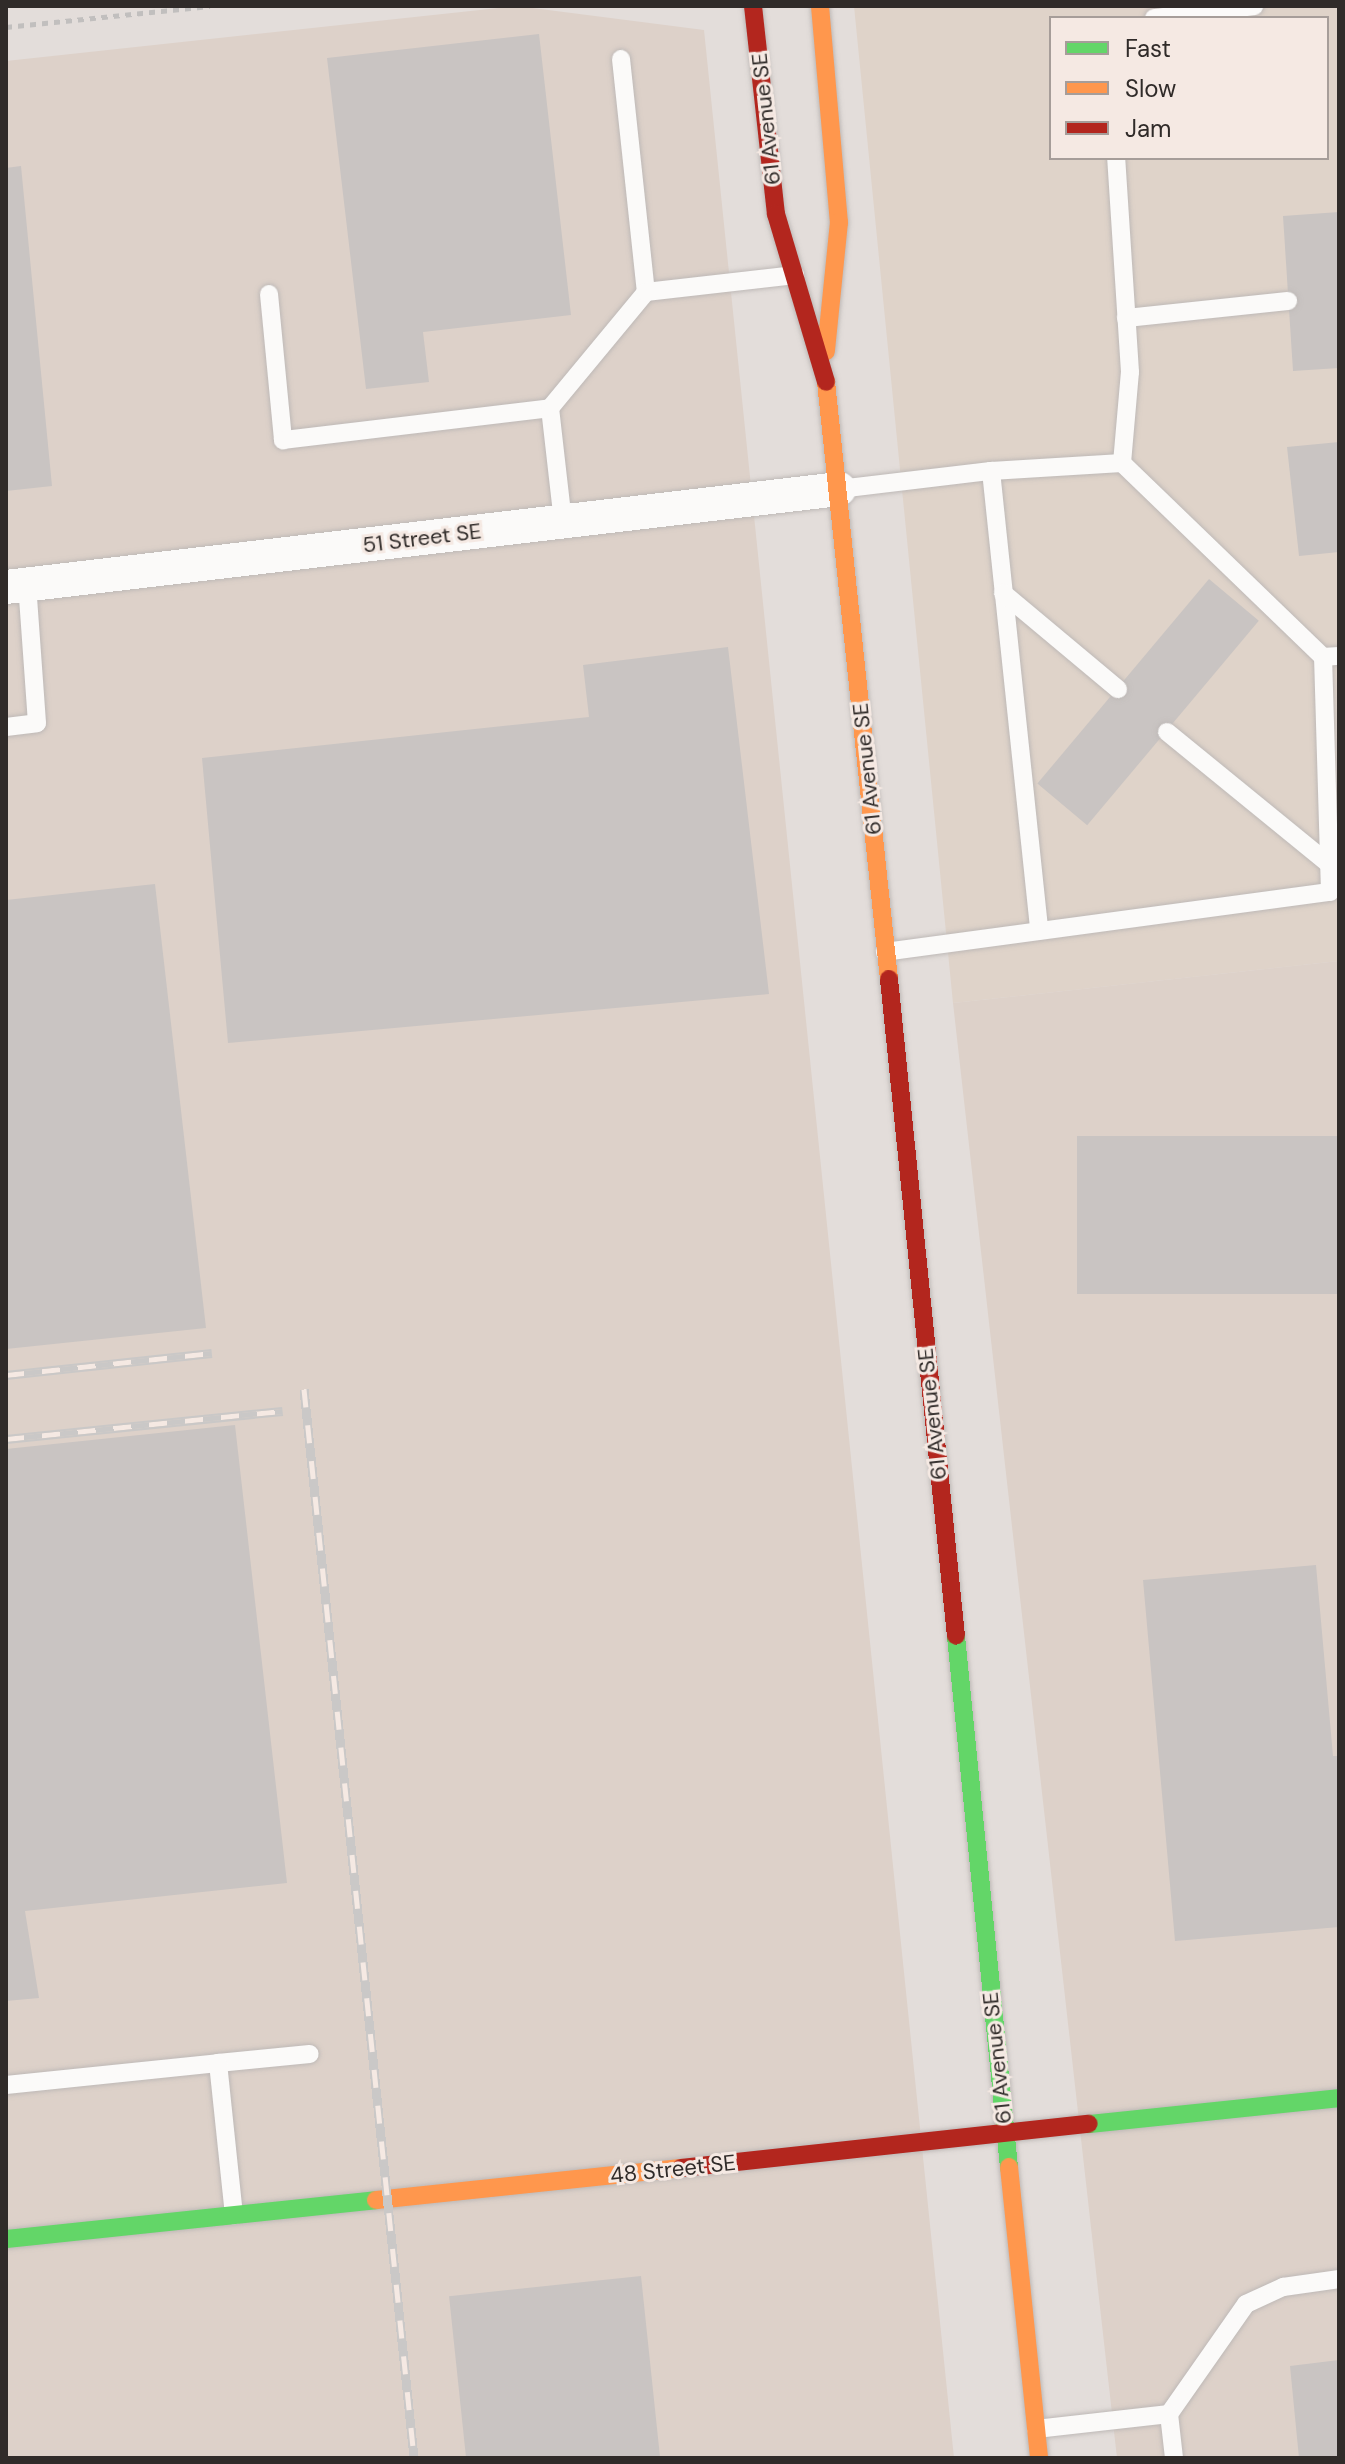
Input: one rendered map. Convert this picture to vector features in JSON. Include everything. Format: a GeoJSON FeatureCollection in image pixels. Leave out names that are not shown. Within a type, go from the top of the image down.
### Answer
{"type":"FeatureCollection","features":[{"type":"Feature","properties":{"kind":"street","name":"61 Avenue SE"},"geometry":{"type":"LineString","coordinates":[[820,6],[839,222],[824,369]]}},
{"type":"Feature","properties":{"kind":"street","name":"61 Avenue SE"},"geometry":{"type":"LineString","coordinates":[[751,8],[776,214],[824,369],[839,489],[1039,2458]]}},
{"type":"Feature","properties":{"kind":"street","name":"51 Street SE"},"geometry":{"type":"LineString","coordinates":[[16,586],[839,489]]}},
{"type":"Feature","properties":{"kind":"street","name":"48 Street SE"},"geometry":{"type":"LineString","coordinates":[[6,2239],[1339,2098]]}},
{"type":"Feature","properties":{"kind":"lane"},"geometry":{"type":"LineString","coordinates":[[1171,16],[1254,6]]}},
{"type":"Feature","properties":{"kind":"lane"},"geometry":{"type":"LineString","coordinates":[[621,59],[646,292]]}},
{"type":"Feature","properties":{"kind":"lane"},"geometry":{"type":"LineString","coordinates":[[1116,160],[1130,372],[1122,463]]}},
{"type":"Feature","properties":{"kind":"lane"},"geometry":{"type":"LineString","coordinates":[[269,294],[283,440],[550,408],[646,292],[795,275]]}},
{"type":"Feature","properties":{"kind":"lane"},"geometry":{"type":"LineString","coordinates":[[1126,318],[1288,301]]}},
{"type":"Feature","properties":{"kind":"lane"},"geometry":{"type":"LineString","coordinates":[[550,408],[563,522]]}},
{"type":"Feature","properties":{"kind":"lane"},"geometry":{"type":"LineString","coordinates":[[839,489],[991,471],[1122,463],[1331,656],[1330,892],[885,952]]}},
{"type":"Feature","properties":{"kind":"lane"},"geometry":{"type":"LineString","coordinates":[[991,471],[1039,931]]}},
{"type":"Feature","properties":{"kind":"lane"},"geometry":{"type":"LineString","coordinates":[[6,727],[37,723],[16,586]]}},
{"type":"Feature","properties":{"kind":"lane"},"geometry":{"type":"LineString","coordinates":[[1003,593],[1118,689]]}},
{"type":"Feature","properties":{"kind":"lane"},"geometry":{"type":"LineString","coordinates":[[1167,732],[1329,864]]}},
{"type":"Feature","properties":{"kind":"lane"},"geometry":{"type":"LineString","coordinates":[[6,2085],[310,2054]]}},
{"type":"Feature","properties":{"kind":"lane"},"geometry":{"type":"LineString","coordinates":[[218,2063],[234,2215]]}},
{"type":"Feature","properties":{"kind":"lane"},"geometry":{"type":"LineString","coordinates":[[1174,2458],[1169,2414],[1246,2304],[1283,2287],[1339,2279]]}},
{"type":"Feature","properties":{"kind":"lane"},"geometry":{"type":"LineString","coordinates":[[1036,2429],[1169,2414]]}},
{"type":"Feature","properties":{"kind":"path"},"geometry":{"type":"LineString","coordinates":[[6,27],[210,6]]}},
{"type":"Feature","properties":{"kind":"shaded area"},"geometry":{"type":"Polygon","coordinates":[[[517,6],[704,30],[954,2458],[6,2458],[6,61],[517,6]]]}},
{"type":"Feature","properties":{"kind":"shaded area"},"geometry":{"type":"Polygon","coordinates":[[[854,6],[1339,6],[1339,961],[953,1003],[854,6]]]}},
{"type":"Feature","properties":{"kind":"shaded area"},"geometry":{"type":"Polygon","coordinates":[[[1339,961],[1339,2458],[1117,2458],[953,1003],[1339,961]]]}},
{"type":"Feature","properties":{"kind":"building"},"geometry":{"type":"Polygon","coordinates":[[[539,34],[571,315],[423,332],[429,382],[366,389],[327,58],[539,34]]]}},
{"type":"Feature","properties":{"kind":"building"},"geometry":{"type":"Polygon","coordinates":[[[21,166],[52,486],[6,491],[6,168],[21,166]]]}},
{"type":"Feature","properties":{"kind":"building"},"geometry":{"type":"Polygon","coordinates":[[[1339,212],[1339,368],[1293,371],[1283,216],[1339,212]]]}},
{"type":"Feature","properties":{"kind":"building"},"geometry":{"type":"Polygon","coordinates":[[[1339,442],[1339,552],[1299,556],[1287,447],[1339,442]]]}},
{"type":"Feature","properties":{"kind":"building"},"geometry":{"type":"Polygon","coordinates":[[[1209,579],[1259,621],[1087,825],[1037,784],[1209,579]]]}},
{"type":"Feature","properties":{"kind":"building"},"geometry":{"type":"Polygon","coordinates":[[[728,647],[769,994],[228,1043],[202,758],[589,717],[583,665],[728,647]]]}},
{"type":"Feature","properties":{"kind":"building"},"geometry":{"type":"Polygon","coordinates":[[[155,884],[206,1328],[6,1349],[6,900],[155,884]]]}},
{"type":"Feature","properties":{"kind":"building"},"geometry":{"type":"Polygon","coordinates":[[[1077,1136],[1339,1136],[1339,1294],[1077,1294],[1077,1136]]]}},
{"type":"Feature","properties":{"kind":"building"},"geometry":{"type":"Polygon","coordinates":[[[235,1425],[287,1883],[25,1911],[39,1998],[6,2001],[6,1449],[235,1425]]]}},
{"type":"Feature","properties":{"kind":"building"},"geometry":{"type":"Polygon","coordinates":[[[1316,1565],[1333,1756],[1339,1756],[1339,1927],[1175,1941],[1143,1580],[1316,1565]]]}},
{"type":"Feature","properties":{"kind":"building"},"geometry":{"type":"Polygon","coordinates":[[[641,2276],[660,2458],[466,2458],[449,2296],[641,2276]]]}},
{"type":"Feature","properties":{"kind":"building"},"geometry":{"type":"Polygon","coordinates":[[[1339,2360],[1339,2458],[1299,2458],[1290,2366],[1339,2360]]]}},
{"type":"Feature","properties":{"kind":"railway"},"geometry":{"type":"LineString","coordinates":[[6,1375],[212,1353]]}},
{"type":"Feature","properties":{"kind":"railway"},"geometry":{"type":"LineString","coordinates":[[304,1389],[414,2458]]}},
{"type":"Feature","properties":{"kind":"railway"},"geometry":{"type":"LineString","coordinates":[[6,1439],[283,1411]]}},
{"type":"Feature","properties":{"kind":"traffic: fast"},"geometry":{"type":"LineString","coordinates":[[956,1636],[1009,2167]]}},
{"type":"Feature","properties":{"kind":"traffic: fast"},"geometry":{"type":"LineString","coordinates":[[1089,2124],[1339,2098]]}},
{"type":"Feature","properties":{"kind":"traffic: fast"},"geometry":{"type":"LineString","coordinates":[[6,2239],[376,2200]]}},
{"type":"Feature","properties":{"kind":"traffic: slow"},"geometry":{"type":"LineString","coordinates":[[820,6],[839,222],[826,351]]}},
{"type":"Feature","properties":{"kind":"traffic: slow"},"geometry":{"type":"LineString","coordinates":[[826,382],[889,979]]}},
{"type":"Feature","properties":{"kind":"traffic: slow"},"geometry":{"type":"LineString","coordinates":[[1009,2167],[1039,2458]]}},
{"type":"Feature","properties":{"kind":"traffic: slow"},"geometry":{"type":"LineString","coordinates":[[376,2200],[681,2168]]}},
{"type":"Feature","properties":{"kind":"traffic: jam"},"geometry":{"type":"LineString","coordinates":[[753,6],[776,214],[826,382]]}},
{"type":"Feature","properties":{"kind":"traffic: jam"},"geometry":{"type":"LineString","coordinates":[[889,979],[956,1636]]}},
{"type":"Feature","properties":{"kind":"traffic: jam"},"geometry":{"type":"LineString","coordinates":[[681,2168],[1089,2124]]}}]}
